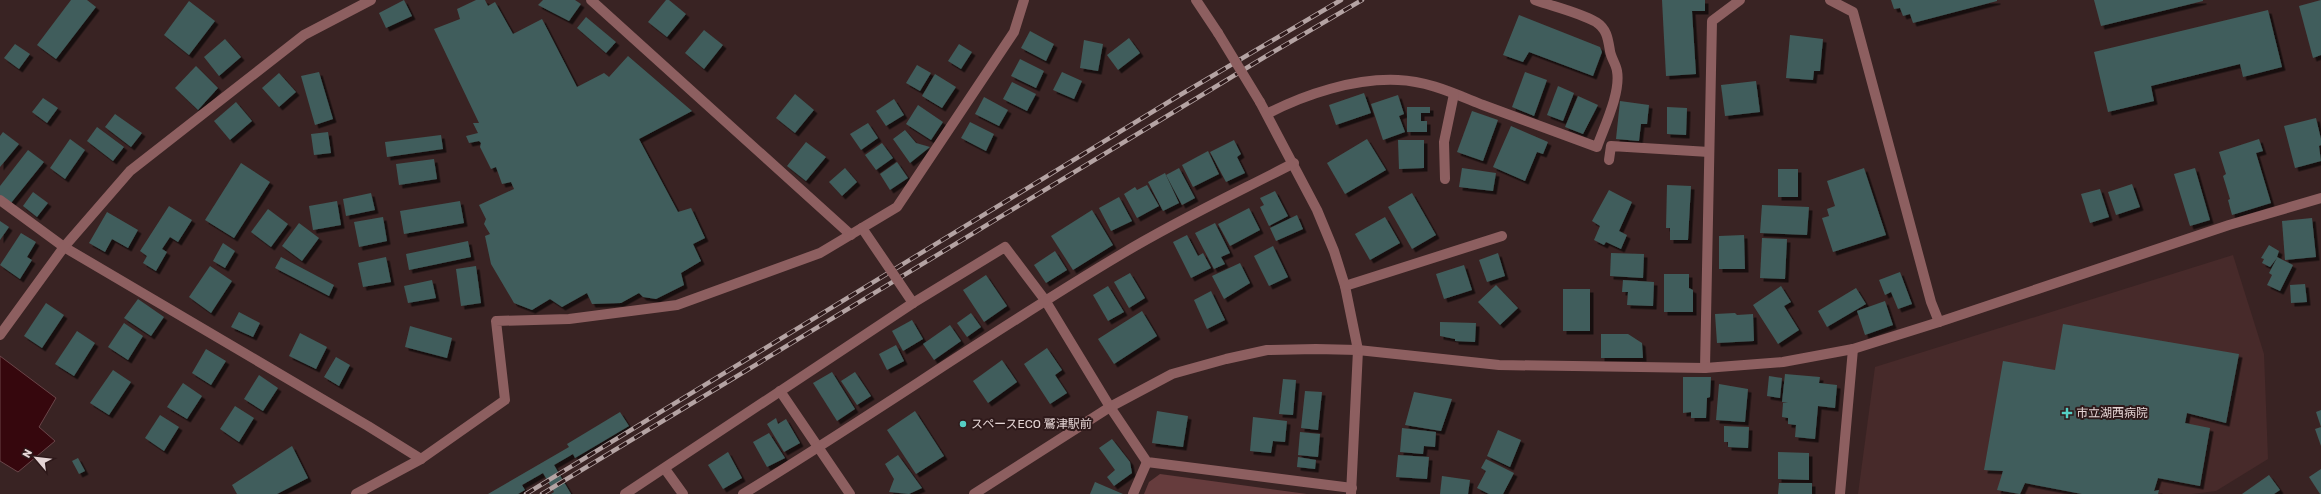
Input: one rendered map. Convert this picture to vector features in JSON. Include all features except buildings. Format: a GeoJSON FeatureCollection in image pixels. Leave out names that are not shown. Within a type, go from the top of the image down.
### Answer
{"type":"FeatureCollection","features":[{"type":"Feature","properties":{"kind":"street"},"geometry":{"type":"LineString","coordinates":[[0,335],[64,247],[130,170],[304,35],[371,0]]}},
{"type":"Feature","properties":{"kind":"street"},"geometry":{"type":"LineString","coordinates":[[591,0],[851,234]]}},
{"type":"Feature","properties":{"kind":"street"},"geometry":{"type":"LineString","coordinates":[[356,494],[421,459],[505,400],[496,321],[569,318],[677,305],[820,253],[897,207],[1014,32],[1024,0]]}},
{"type":"Feature","properties":{"kind":"street"},"geometry":{"type":"LineString","coordinates":[[625,494],[665,469],[913,303],[1005,247],[1045,300],[1110,407],[1147,462],[1352,491],[1358,350],[1345,286],[1334,251],[1294,163],[1260,102],[1196,0]]}},
{"type":"Feature","properties":{"kind":"street"},"geometry":{"type":"LineString","coordinates":[[1267,114],[1282,106],[1311,96],[1378,80],[1415,82],[1454,94],[1597,147],[1611,108],[1618,81],[1617,70],[1610,52],[1609,39],[1604,29],[1596,22],[1536,0]]}},
{"type":"Feature","properties":{"kind":"street"},"geometry":{"type":"LineString","coordinates":[[1705,368],[1712,21],[1740,0]]}},
{"type":"Feature","properties":{"kind":"street"},"geometry":{"type":"LineString","coordinates":[[1830,0],[1853,12],[1932,302],[1939,322]]}},
{"type":"Feature","properties":{"kind":"street"},"geometry":{"type":"LineString","coordinates":[[1445,179],[1444,142],[1454,94]]}},
{"type":"Feature","properties":{"kind":"street"},"geometry":{"type":"LineString","coordinates":[[1609,160],[1611,146],[1709,152]]}},
{"type":"Feature","properties":{"kind":"street"},"geometry":{"type":"LineString","coordinates":[[743,494],[818,449],[1045,300],[1122,253],[1294,163]]}},
{"type":"Feature","properties":{"kind":"street"},"geometry":{"type":"LineString","coordinates":[[974,494],[1110,407],[1172,374],[1226,359],[1267,350],[1358,350],[1499,366],[1705,368],[1783,362],[1852,349],[1939,322],[2229,225],[2321,198]]}},
{"type":"Feature","properties":{"kind":"street"},"geometry":{"type":"LineString","coordinates":[[0,200],[64,247],[362,422],[421,459]]}},
{"type":"Feature","properties":{"kind":"street"},"geometry":{"type":"LineString","coordinates":[[862,228],[913,303]]}},
{"type":"Feature","properties":{"kind":"street"},"geometry":{"type":"LineString","coordinates":[[1345,286],[1502,236]]}},
{"type":"Feature","properties":{"kind":"street"},"geometry":{"type":"LineString","coordinates":[[1840,494],[1852,349]]}},
{"type":"Feature","properties":{"kind":"street"},"geometry":{"type":"LineString","coordinates":[[780,391],[850,494]]}},
{"type":"Feature","properties":{"kind":"street"},"geometry":{"type":"LineString","coordinates":[[1133,494],[1147,462]]}},
{"type":"Feature","properties":{"kind":"street"},"geometry":{"type":"LineString","coordinates":[[665,469],[683,494]]}},
{"type":"Feature","properties":{"kind":"shaded area","name":"市立湖西病院"},"geometry":{"type":"Polygon","coordinates":[[[2233,255],[2264,354],[2268,459],[2216,491],[2192,494],[1858,494],[1875,367],[2233,255]]]}},
{"type":"Feature","properties":{"kind":"shaded area"},"geometry":{"type":"Polygon","coordinates":[[[0,356],[56,398],[39,427],[55,441],[18,472],[0,461],[0,356]]]}},
{"type":"Feature","properties":{"kind":"shaded area"},"geometry":{"type":"Polygon","coordinates":[[[1160,474],[1307,494],[1144,494],[1149,482],[1160,474]]]}},
{"type":"Feature","properties":{"kind":"railway"},"geometry":{"type":"LineString","coordinates":[[526,494],[1180,95],[1341,0]]}},
{"type":"Feature","properties":{"kind":"railway"},"geometry":{"type":"LineString","coordinates":[[542,494],[1268,55],[1362,0]]}},
{"type":"Feature","properties":{"kind":"place","name":"市立湖西病院"},"geometry":{"type":"Point","coordinates":[2067,413]}},
{"type":"Feature","properties":{"kind":"place","name":"スペースECO 鷲津駅前"},"geometry":{"type":"Point","coordinates":[963,424]}}]}
